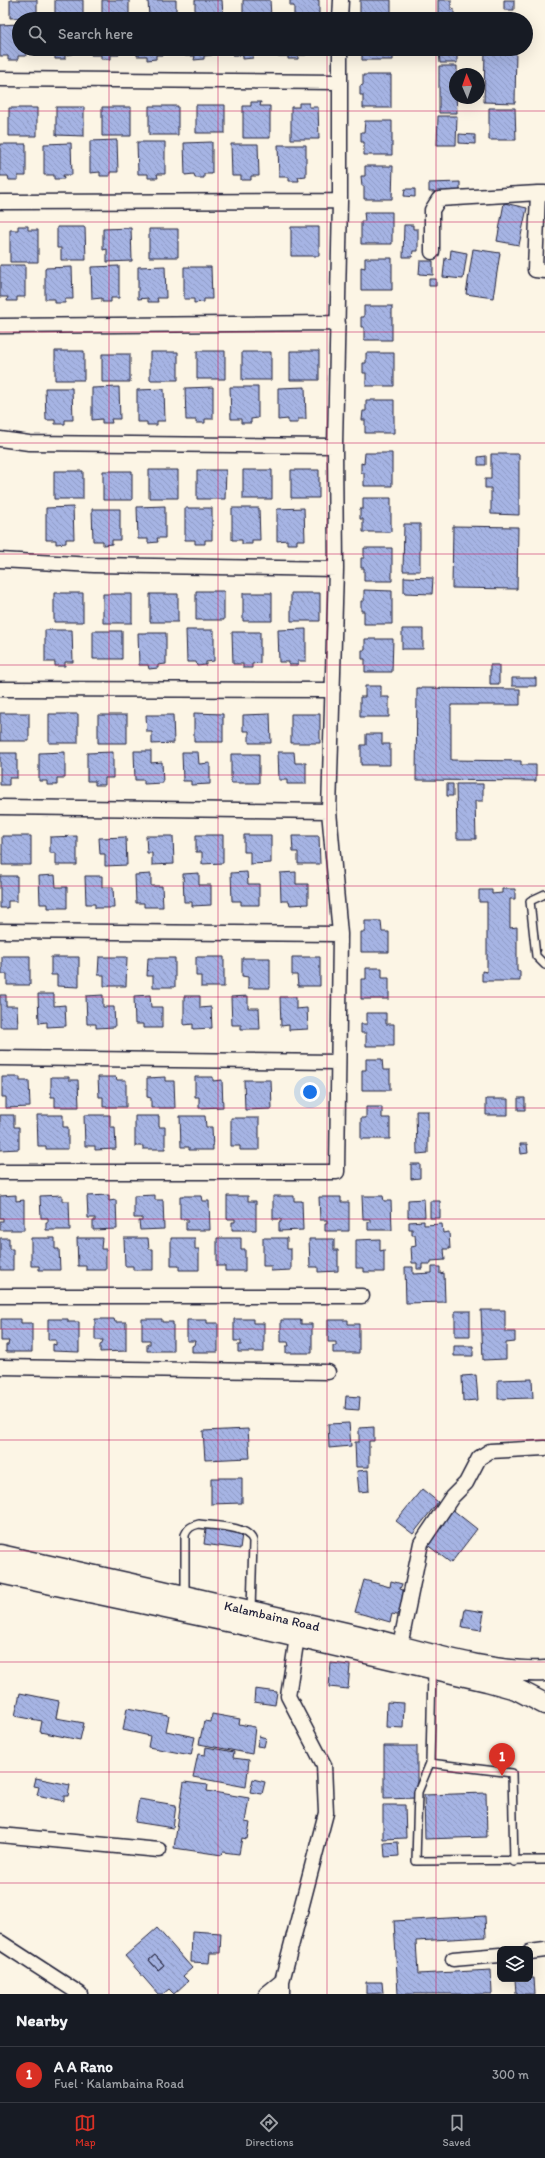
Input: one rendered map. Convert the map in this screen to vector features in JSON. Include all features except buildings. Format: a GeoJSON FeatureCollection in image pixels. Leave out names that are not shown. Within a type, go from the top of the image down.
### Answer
{"type":"FeatureCollection","features":[{"type":"Feature","properties":{"kind":"main road","name":"Kalambaina Road"},"geometry":{"type":"LineString","coordinates":[[0,1554],[251,1610],[490,1666],[529,1672],[545,1671]]}},
{"type":"Feature","properties":{"kind":"main road","name":"Kalambaina Road"},"geometry":{"type":"LineString","coordinates":[[0,1573],[297,1637],[487,1681],[516,1689],[545,1704]]}},
{"type":"Feature","properties":{"kind":"street"},"geometry":{"type":"LineString","coordinates":[[340,12],[341,0]]}},
{"type":"Feature","properties":{"kind":"street"},"geometry":{"type":"LineString","coordinates":[[0,1172],[337,1172],[340,934],[329,811],[336,569],[335,446],[340,201],[340,56]]}},
{"type":"Feature","properties":{"kind":"street"},"geometry":{"type":"LineString","coordinates":[[0,79],[339,82]]}},
{"type":"Feature","properties":{"kind":"street"},"geometry":{"type":"LineString","coordinates":[[432,252],[432,210],[439,199],[541,193],[535,270],[545,271]]}},
{"type":"Feature","properties":{"kind":"street"},"geometry":{"type":"LineString","coordinates":[[0,202],[340,201]]}},
{"type":"Feature","properties":{"kind":"street"},"geometry":{"type":"LineString","coordinates":[[0,326],[338,323]]}},
{"type":"Feature","properties":{"kind":"street"},"geometry":{"type":"LineString","coordinates":[[0,439],[37,443],[335,446]]}},
{"type":"Feature","properties":{"kind":"street"},"geometry":{"type":"LineString","coordinates":[[0,560],[94,565],[336,569]]}},
{"type":"Feature","properties":{"kind":"street"},"geometry":{"type":"LineString","coordinates":[[0,689],[333,690]]}},
{"type":"Feature","properties":{"kind":"street"},"geometry":{"type":"LineString","coordinates":[[0,807],[329,811]]}},
{"type":"Feature","properties":{"kind":"street"},"geometry":{"type":"LineString","coordinates":[[0,931],[340,934]]}},
{"type":"Feature","properties":{"kind":"street"},"geometry":{"type":"LineString","coordinates":[[0,1058],[338,1062]]}},
{"type":"Feature","properties":{"kind":"street"},"geometry":{"type":"LineString","coordinates":[[0,1296],[362,1296]]}},
{"type":"Feature","properties":{"kind":"street"},"geometry":{"type":"LineString","coordinates":[[0,1367],[328,1372]]}},
{"type":"Feature","properties":{"kind":"street"},"geometry":{"type":"LineString","coordinates":[[400,1646],[421,1543],[452,1497],[466,1483],[479,1458],[490,1451],[545,1448]]}},
{"type":"Feature","properties":{"kind":"street"},"geometry":{"type":"LineString","coordinates":[[266,1994],[282,1988],[326,1812],[324,1765],[288,1696],[297,1637]]}},
{"type":"Feature","properties":{"kind":"street"},"geometry":{"type":"LineString","coordinates":[[0,1835],[159,1850]]}},
{"type":"Feature","properties":{"kind":"street"},"geometry":{"type":"LineString","coordinates":[[0,1942],[80,1994]]}},
{"type":"Feature","properties":{"kind":"street"},"geometry":{"type":"LineString","coordinates":[[533,1952],[545,1950]]}},
{"type":"Feature","properties":{"kind":"street"},"geometry":{"type":"LineString","coordinates":[[453,1959],[497,1955]]}},
{"type":"Feature","properties":{"kind":"lane"},"geometry":{"type":"LineString","coordinates":[[545,894],[530,901],[536,956],[545,964]]}},
{"type":"Feature","properties":{"kind":"lane"},"geometry":{"type":"LineString","coordinates":[[185,1596],[185,1535],[188,1529],[192,1525],[199,1524],[244,1530],[251,1536],[253,1541],[251,1610]]}},
{"type":"Feature","properties":{"kind":"lane"},"geometry":{"type":"LineString","coordinates":[[432,1669],[430,1763],[418,1792],[416,1861],[514,1862],[545,1860]]}},
{"type":"Feature","properties":{"kind":"lane"},"geometry":{"type":"LineString","coordinates":[[430,1763],[512,1774],[514,1862]]}},
{"type":"Feature","properties":{"kind":"place","name":"A A Rano"},"geometry":{"type":"Point","coordinates":[502,1776]}}]}
